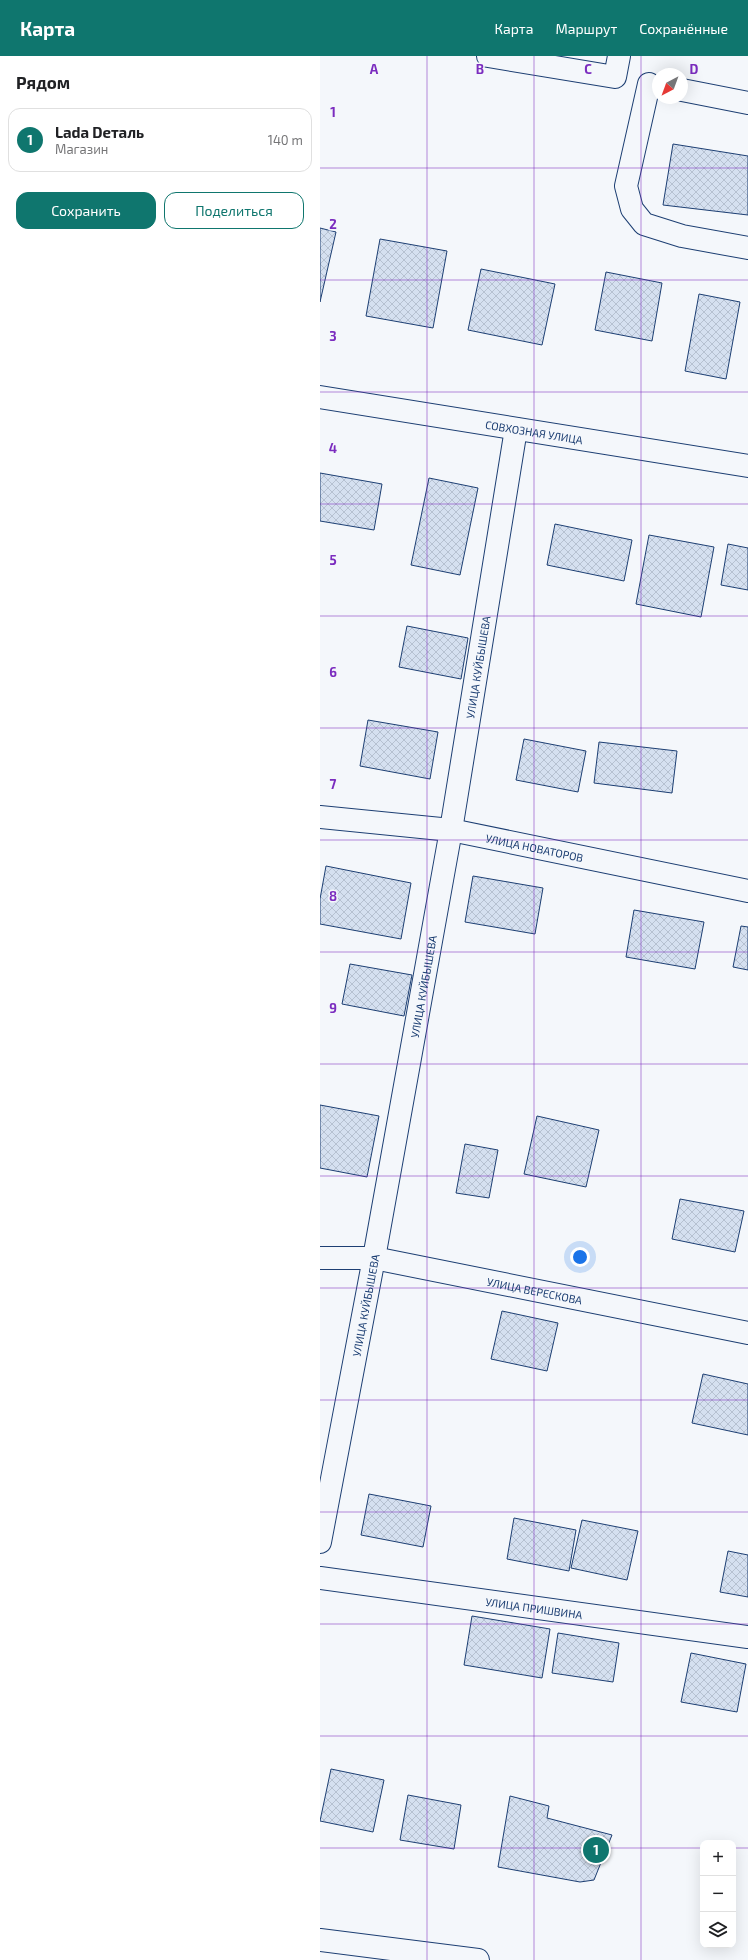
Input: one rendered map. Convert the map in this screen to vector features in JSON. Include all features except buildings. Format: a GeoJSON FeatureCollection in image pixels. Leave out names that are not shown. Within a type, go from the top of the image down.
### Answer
{"type":"FeatureCollection","features":[{"type":"Feature","properties":{"kind":"street"},"geometry":{"type":"LineString","coordinates":[[488,56],[652,85]]}},
{"type":"Feature","properties":{"kind":"street"},"geometry":{"type":"LineString","coordinates":[[615,77],[619,56]]}},
{"type":"Feature","properties":{"kind":"street"},"geometry":{"type":"LineString","coordinates":[[688,91],[748,103]]}},
{"type":"Feature","properties":{"kind":"street"},"geometry":{"type":"LineString","coordinates":[[652,92],[626,186],[632,209],[644,224],[682,236],[748,248]]}},
{"type":"Feature","properties":{"kind":"street","name":"СОВХОЗНАЯ УЛИЦА"},"geometry":{"type":"LineString","coordinates":[[320,397],[748,466]]}},
{"type":"Feature","properties":{"kind":"street","name":"УЛИЦА КУЙБЫШЕВА"},"geometry":{"type":"LineString","coordinates":[[320,1542],[374,1258],[451,830],[516,429]]}},
{"type":"Feature","properties":{"kind":"street","name":"УЛИЦА НОВАТОРОВ"},"geometry":{"type":"LineString","coordinates":[[320,817],[451,830],[748,891]]}},
{"type":"Feature","properties":{"kind":"street","name":"УЛИЦА ВЕРЕСКОВА"},"geometry":{"type":"LineString","coordinates":[[320,1258],[374,1258],[748,1332]]}},
{"type":"Feature","properties":{"kind":"street","name":"УЛИЦА ПРИШВИНА"},"geometry":{"type":"LineString","coordinates":[[320,1578],[748,1637]]}},
{"type":"Feature","properties":{"kind":"street"},"geometry":{"type":"LineString","coordinates":[[320,1940],[478,1960]]}},
{"type":"Feature","properties":{"kind":"place","name":"Lada Dеталь"},"geometry":{"type":"Point","coordinates":[596,1850]}}]}
